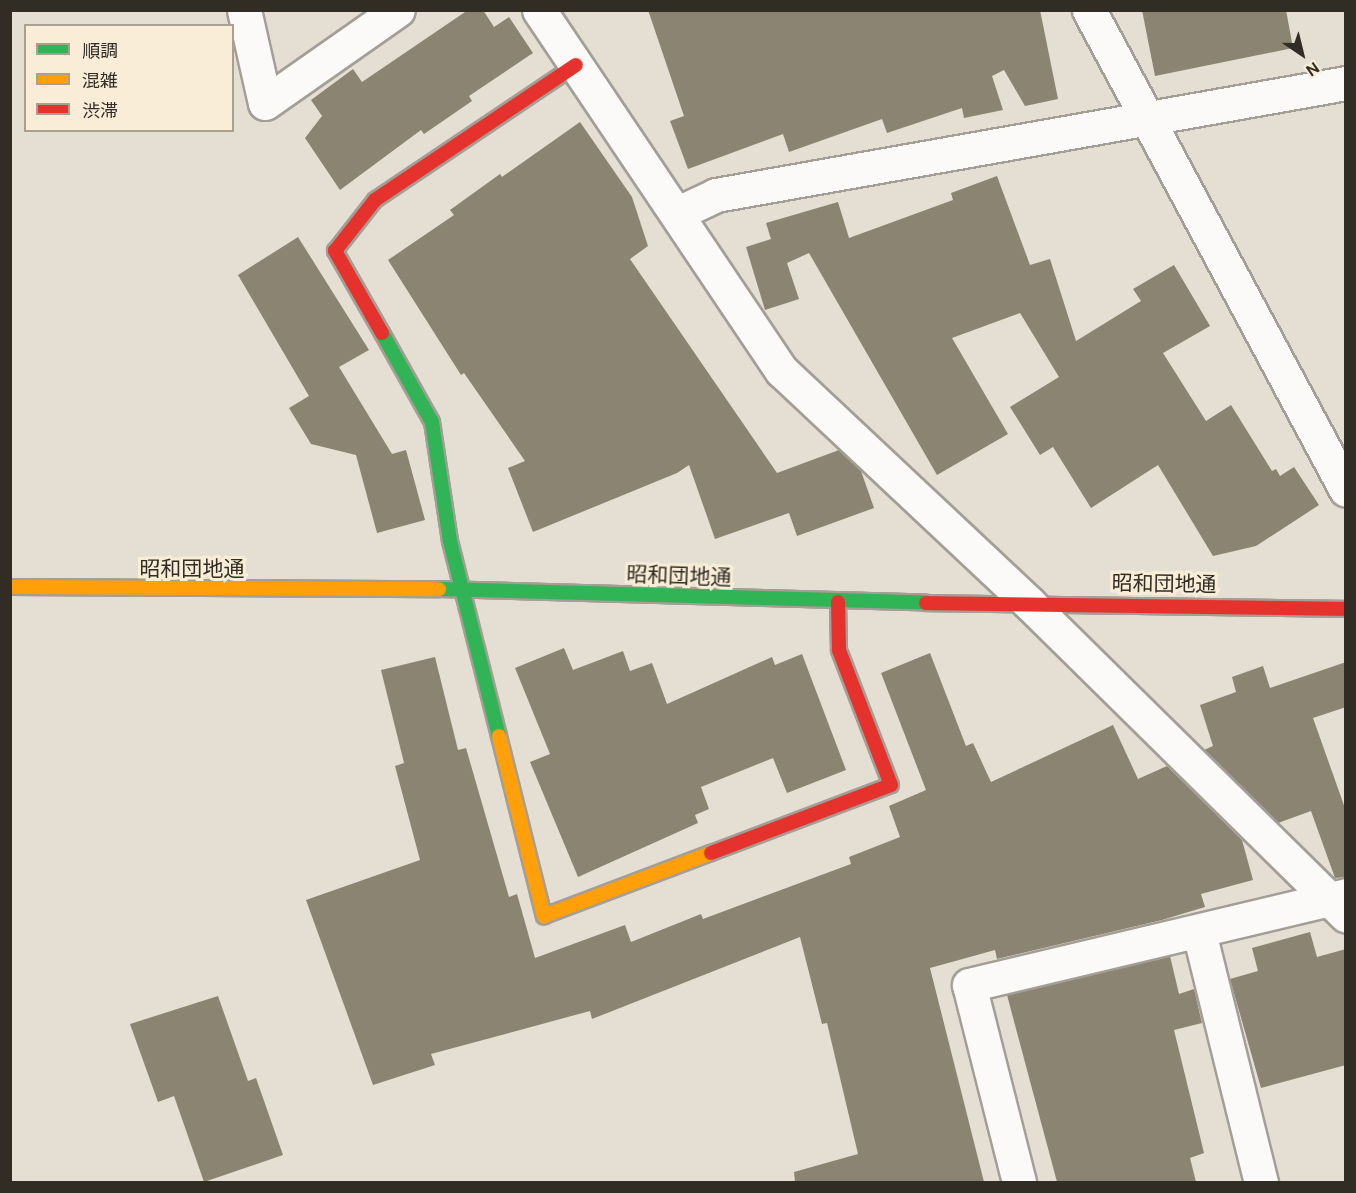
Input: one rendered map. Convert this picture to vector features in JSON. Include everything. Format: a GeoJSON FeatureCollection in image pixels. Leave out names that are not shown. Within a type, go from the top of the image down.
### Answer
{"type":"FeatureCollection","features":[{"type":"Feature","properties":{"kind":"street"},"geometry":{"type":"LineString","coordinates":[[244,10],[265,103],[398,10]]}},
{"type":"Feature","properties":{"kind":"street"},"geometry":{"type":"LineString","coordinates":[[539,10],[678,213],[782,371],[1029,603],[1341,903]]}},
{"type":"Feature","properties":{"kind":"street"},"geometry":{"type":"LineString","coordinates":[[1089,10],[1346,490]]}},
{"type":"Feature","properties":{"kind":"street"},"geometry":{"type":"LineString","coordinates":[[576,65],[375,200],[335,251],[432,422],[450,541],[464,589],[544,916],[891,785],[839,650],[838,602]]}},
{"type":"Feature","properties":{"kind":"street"},"geometry":{"type":"LineString","coordinates":[[678,213],[716,195],[1346,83]]}},
{"type":"Feature","properties":{"kind":"street","name":"昭和団地通"},"geometry":{"type":"LineString","coordinates":[[10,587],[464,589],[838,602],[1346,609]]}},
{"type":"Feature","properties":{"kind":"street"},"geometry":{"type":"LineString","coordinates":[[1018,1182],[969,985],[1199,932],[1341,903]]}},
{"type":"Feature","properties":{"kind":"street"},"geometry":{"type":"LineString","coordinates":[[1199,932],[1261,1182]]}},
{"type":"Feature","properties":{"kind":"building"},"geometry":{"type":"Polygon","coordinates":[[[468,10],[483,10],[494,27],[509,17],[533,53],[469,96],[472,101],[424,134],[421,130],[340,190],[305,138],[322,116],[311,100],[353,69],[362,82],[468,10]]]}},
{"type":"Feature","properties":{"kind":"building"},"geometry":{"type":"Polygon","coordinates":[[[648,10],[1040,10],[1058,99],[1025,106],[1004,70],[992,76],[1003,110],[964,118],[962,108],[887,133],[882,119],[789,152],[783,134],[688,169],[670,121],[684,116],[648,10]]]}},
{"type":"Feature","properties":{"kind":"building"},"geometry":{"type":"Polygon","coordinates":[[[1142,10],[1286,10],[1293,48],[1155,76],[1142,10]]]}},
{"type":"Feature","properties":{"kind":"building"},"geometry":{"type":"Polygon","coordinates":[[[580,122],[632,197],[648,246],[630,259],[777,473],[839,450],[861,471],[874,508],[797,536],[789,513],[715,539],[689,465],[677,473],[533,532],[508,468],[525,461],[464,373],[461,375],[388,260],[454,215],[450,210],[500,174],[502,177],[580,122]]]}},
{"type":"Feature","properties":{"kind":"building"},"geometry":{"type":"Polygon","coordinates":[[[997,176],[1030,265],[1050,259],[1076,341],[1141,301],[1133,289],[1174,265],[1210,326],[1163,353],[1206,421],[1231,405],[1272,471],[1276,469],[1280,476],[1294,467],[1319,505],[1256,546],[1213,556],[1158,465],[1091,508],[1053,447],[1040,455],[1010,407],[1059,377],[1020,313],[952,338],[1008,434],[937,475],[809,253],[787,263],[799,299],[765,310],[746,247],[771,239],[766,223],[838,202],[849,238],[953,200],[951,193],[997,176]]]}},
{"type":"Feature","properties":{"kind":"building"},"geometry":{"type":"Polygon","coordinates":[[[298,237],[369,350],[339,367],[392,454],[406,450],[425,520],[377,533],[356,455],[311,444],[289,408],[309,396],[238,275],[298,237]]]}},
{"type":"Feature","properties":{"kind":"building"},"geometry":{"type":"Polygon","coordinates":[[[564,648],[573,670],[623,651],[630,671],[652,663],[667,704],[772,657],[775,665],[802,654],[846,770],[787,793],[773,758],[701,787],[709,809],[695,815],[698,823],[578,877],[530,762],[550,754],[515,668],[564,648]]]}},
{"type":"Feature","properties":{"kind":"building"},"geometry":{"type":"Polygon","coordinates":[[[930,653],[966,746],[973,743],[991,782],[1113,725],[1138,779],[1167,766],[1242,840],[1253,880],[1201,894],[1205,907],[1162,920],[997,959],[995,950],[930,968],[984,1182],[795,1182],[794,1172],[858,1154],[827,1023],[822,1024],[800,937],[592,1019],[590,1011],[431,1054],[435,1065],[373,1085],[306,900],[420,860],[395,766],[404,763],[381,670],[435,657],[458,750],[466,748],[509,897],[517,894],[535,958],[625,925],[631,942],[701,914],[703,919],[851,864],[849,857],[900,837],[889,806],[926,790],[881,673],[930,653]]]}},
{"type":"Feature","properties":{"kind":"building"},"geometry":{"type":"Polygon","coordinates":[[[1346,662],[1346,707],[1313,718],[1346,811],[1346,877],[1335,878],[1311,811],[1278,823],[1204,750],[1213,746],[1200,705],[1236,692],[1232,677],[1263,666],[1270,688],[1346,662]]]}},
{"type":"Feature","properties":{"kind":"building"},"geometry":{"type":"Polygon","coordinates":[[[1310,932],[1317,957],[1346,949],[1346,1065],[1261,1088],[1230,979],[1258,971],[1252,948],[1310,932]]]}},
{"type":"Feature","properties":{"kind":"building"},"geometry":{"type":"Polygon","coordinates":[[[1170,956],[1179,994],[1194,989],[1202,1023],[1174,1030],[1204,1153],[1190,1158],[1196,1182],[1057,1182],[1007,995],[1170,956]]]}},
{"type":"Feature","properties":{"kind":"building"},"geometry":{"type":"Polygon","coordinates":[[[218,996],[248,1081],[256,1078],[283,1155],[204,1182],[174,1096],[158,1102],[130,1024],[218,996]]]}},
{"type":"Feature","properties":{"kind":"traffic: fast"},"geometry":{"type":"LineString","coordinates":[[382,333],[432,422],[450,541],[499,736]]}},
{"type":"Feature","properties":{"kind":"traffic: fast"},"geometry":{"type":"LineString","coordinates":[[439,589],[926,603]]}},
{"type":"Feature","properties":{"kind":"traffic: slow"},"geometry":{"type":"LineString","coordinates":[[10,587],[439,589]]}},
{"type":"Feature","properties":{"kind":"traffic: slow"},"geometry":{"type":"LineString","coordinates":[[499,736],[544,916],[711,853]]}},
{"type":"Feature","properties":{"kind":"traffic: jam"},"geometry":{"type":"LineString","coordinates":[[382,333],[335,251],[375,200],[576,65]]}},
{"type":"Feature","properties":{"kind":"traffic: jam"},"geometry":{"type":"LineString","coordinates":[[711,853],[891,785],[839,650],[838,602]]}},
{"type":"Feature","properties":{"kind":"traffic: jam"},"geometry":{"type":"LineString","coordinates":[[926,603],[1346,609]]}}]}
